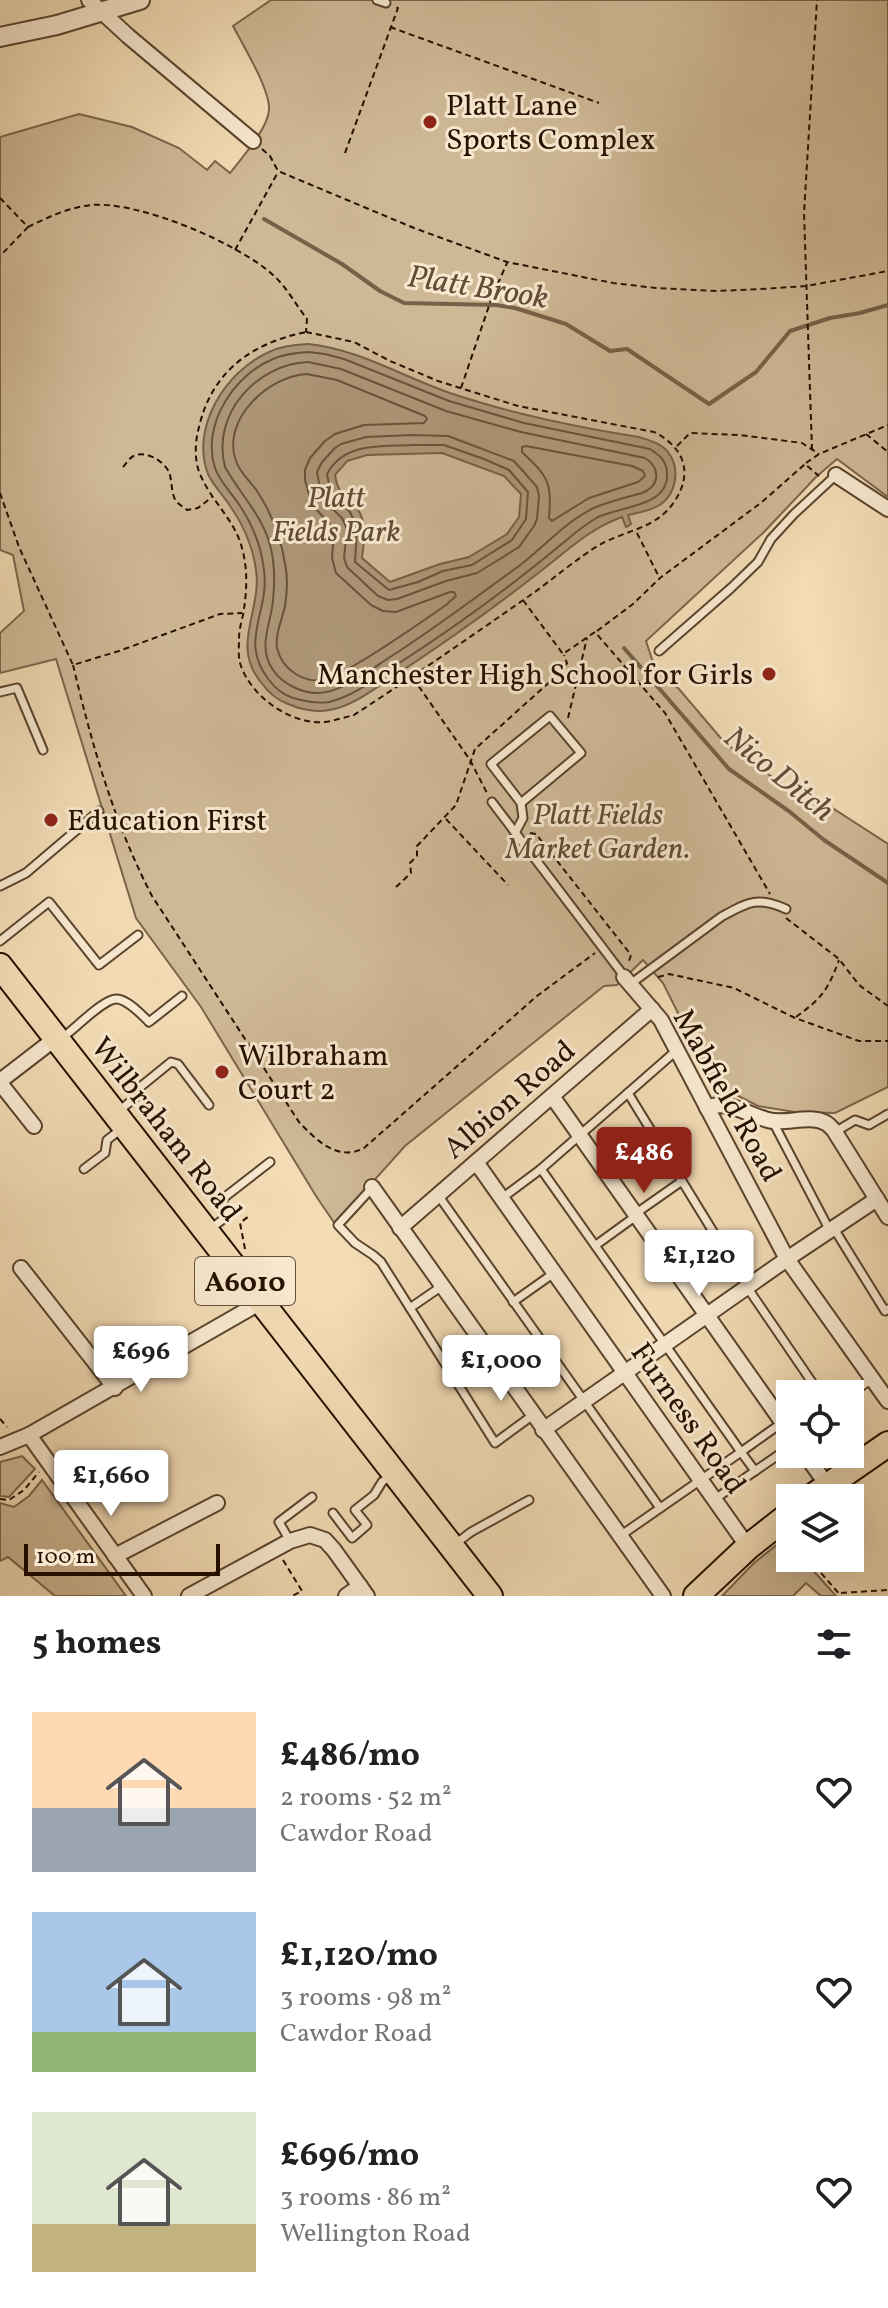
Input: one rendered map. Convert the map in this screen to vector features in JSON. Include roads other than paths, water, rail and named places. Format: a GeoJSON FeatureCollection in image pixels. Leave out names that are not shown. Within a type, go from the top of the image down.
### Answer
{"type":"FeatureCollection","features":[{"type":"Feature","properties":{"kind":"highway","name":"Wilbraham Road"},"geometry":{"type":"LineString","coordinates":[[0,966],[490,1596]]}},
{"type":"Feature","properties":{"kind":"highway"},"geometry":{"type":"LineString","coordinates":[[830,1484],[888,1444]]}},
{"type":"Feature","properties":{"kind":"highway"},"geometry":{"type":"LineString","coordinates":[[696,1596],[776,1525]]}},
{"type":"Feature","properties":{"kind":"street"},"geometry":{"type":"LineString","coordinates":[[0,37],[57,25],[96,6],[140,0]]}},
{"type":"Feature","properties":{"kind":"street"},"geometry":{"type":"LineString","coordinates":[[96,6],[253,141]]}},
{"type":"Feature","properties":{"kind":"street"},"geometry":{"type":"LineString","coordinates":[[836,475],[888,509]]}},
{"type":"Feature","properties":{"kind":"street","name":"Mabfield Road"},"geometry":{"type":"LineString","coordinates":[[627,981],[661,1020],[787,1259],[888,1401]]}},
{"type":"Feature","properties":{"kind":"street","name":"Albion Road"},"geometry":{"type":"LineString","coordinates":[[400,1228],[652,1009]]}},
{"type":"Feature","properties":{"kind":"street"},"geometry":{"type":"LineString","coordinates":[[34,1126],[0,1082],[57,1039]]}},
{"type":"Feature","properties":{"kind":"street"},"geometry":{"type":"LineString","coordinates":[[552,1096],[705,1316],[776,1410]]}},
{"type":"Feature","properties":{"kind":"street"},"geometry":{"type":"LineString","coordinates":[[707,1108],[725,1104],[773,1122],[815,1120],[827,1123],[888,1217]]}},
{"type":"Feature","properties":{"kind":"street","name":"Furness Road"},"geometry":{"type":"LineString","coordinates":[[476,1162],[748,1547]]}},
{"type":"Feature","properties":{"kind":"street"},"geometry":{"type":"LineString","coordinates":[[372,1187],[663,1596]]}},
{"type":"Feature","properties":{"kind":"street"},"geometry":{"type":"LineString","coordinates":[[543,1430],[877,1199]]}},
{"type":"Feature","properties":{"kind":"street"},"geometry":{"type":"LineString","coordinates":[[21,1268],[115,1388]]}},
{"type":"Feature","properties":{"kind":"street"},"geometry":{"type":"LineString","coordinates":[[0,1447],[29,1435],[115,1388],[261,1302]]}},
{"type":"Feature","properties":{"kind":"street"},"geometry":{"type":"LineString","coordinates":[[29,1435],[144,1596]]}},
{"type":"Feature","properties":{"kind":"street"},"geometry":{"type":"LineString","coordinates":[[115,1556],[217,1503]]}},
{"type":"Feature","properties":{"kind":"street"},"geometry":{"type":"LineString","coordinates":[[189,1596],[290,1541],[310,1535],[325,1540],[363,1591],[346,1596]]}},
{"type":"Feature","properties":{"kind":"lane"},"geometry":{"type":"LineString","coordinates":[[377,0],[386,3]]}},
{"type":"Feature","properties":{"kind":"lane"},"geometry":{"type":"LineString","coordinates":[[659,651],[758,562],[771,539],[836,475]]}},
{"type":"Feature","properties":{"kind":"lane"},"geometry":{"type":"LineString","coordinates":[[0,692],[17,688],[43,750]]}},
{"type":"Feature","properties":{"kind":"lane"},"geometry":{"type":"LineString","coordinates":[[515,833],[523,818],[521,803],[491,764],[550,716],[581,753],[521,803]]}},
{"type":"Feature","properties":{"kind":"lane"},"geometry":{"type":"LineString","coordinates":[[492,802],[627,981],[715,921],[749,902],[761,900],[786,909]]}},
{"type":"Feature","properties":{"kind":"lane"},"geometry":{"type":"LineString","coordinates":[[0,886],[26,873],[99,811]]}},
{"type":"Feature","properties":{"kind":"lane"},"geometry":{"type":"LineString","coordinates":[[0,941],[49,902],[99,965],[138,935]]}},
{"type":"Feature","properties":{"kind":"lane"},"geometry":{"type":"LineString","coordinates":[[57,1039],[107,1001],[118,999],[149,1022],[182,996]]}},
{"type":"Feature","properties":{"kind":"lane"},"geometry":{"type":"LineString","coordinates":[[502,1198],[541,1169],[677,1049]]}},
{"type":"Feature","properties":{"kind":"lane"},"geometry":{"type":"LineString","coordinates":[[84,1169],[105,1153],[107,1140],[139,1088],[171,1062],[178,1064],[209,1105]]}},
{"type":"Feature","properties":{"kind":"lane"},"geometry":{"type":"LineString","coordinates":[[628,1093],[747,1287],[810,1380]]}},
{"type":"Feature","properties":{"kind":"lane"},"geometry":{"type":"LineString","coordinates":[[835,1132],[855,1120],[869,1125],[888,1114]]}},
{"type":"Feature","properties":{"kind":"lane"},"geometry":{"type":"LineString","coordinates":[[773,1122],[832,1229],[885,1311],[888,1309]]}},
{"type":"Feature","properties":{"kind":"lane"},"geometry":{"type":"LineString","coordinates":[[207,1232],[230,1214],[221,1200],[270,1162]]}},
{"type":"Feature","properties":{"kind":"lane"},"geometry":{"type":"LineString","coordinates":[[541,1169],[755,1471]]}},
{"type":"Feature","properties":{"kind":"lane"},"geometry":{"type":"LineString","coordinates":[[596,1245],[682,1181]]}},
{"type":"Feature","properties":{"kind":"lane"},"geometry":{"type":"LineString","coordinates":[[372,1187],[338,1225],[355,1243],[381,1262],[495,1443],[533,1415]]}},
{"type":"Feature","properties":{"kind":"lane"},"geometry":{"type":"LineString","coordinates":[[438,1195],[660,1508]]}},
{"type":"Feature","properties":{"kind":"lane"},"geometry":{"type":"LineString","coordinates":[[513,1302],[554,1273]]}},
{"type":"Feature","properties":{"kind":"lane"},"geometry":{"type":"LineString","coordinates":[[410,1308],[442,1286]]}},
{"type":"Feature","properties":{"kind":"lane"},"geometry":{"type":"LineString","coordinates":[[864,1384],[872,1379]]}},
{"type":"Feature","properties":{"kind":"lane"},"geometry":{"type":"LineString","coordinates":[[620,1536],[741,1452],[776,1431]]}},
{"type":"Feature","properties":{"kind":"lane"},"geometry":{"type":"LineString","coordinates":[[715,1499],[776,1457]]}},
{"type":"Feature","properties":{"kind":"lane"},"geometry":{"type":"LineString","coordinates":[[333,1513],[352,1538],[367,1525],[355,1510],[395,1473]]}},
{"type":"Feature","properties":{"kind":"lane"},"geometry":{"type":"LineString","coordinates":[[290,1541],[279,1522],[312,1497]]}},
{"type":"Feature","properties":{"kind":"lane"},"geometry":{"type":"LineString","coordinates":[[452,1547],[471,1532],[529,1500]]}},
{"type":"Feature","properties":{"kind":"water"},"geometry":{"type":"Polygon","coordinates":[[[308,344],[345,352],[453,394],[499,408],[650,441],[664,448],[671,458],[675,473],[673,488],[658,506],[628,515],[631,524],[626,527],[622,517],[588,535],[431,652],[363,696],[324,711],[292,706],[269,692],[252,668],[248,641],[257,585],[255,562],[241,523],[208,474],[204,438],[215,403],[238,373],[272,351],[308,344]],[[442,453],[367,455],[347,461],[335,475],[341,491],[362,519],[362,558],[390,582],[469,557],[507,534],[519,517],[521,494],[504,476],[442,453]]]}},
{"type":"Feature","properties":{"kind":"waterway","name":"Platt Brook"},"geometry":{"type":"LineString","coordinates":[[264,219],[404,303],[496,305],[566,324],[610,351],[627,349],[709,404],[756,372],[790,331],[888,305]]}},
{"type":"Feature","properties":{"kind":"waterway","name":"Nico Ditch"},"geometry":{"type":"LineString","coordinates":[[624,648],[729,769],[888,883]]}},
{"type":"Feature","properties":{"kind":"place","name":"Platt Lane Sports Complex"},"geometry":{"type":"Point","coordinates":[430,122]}},
{"type":"Feature","properties":{"kind":"place","name":"Manchester High School for Girls"},"geometry":{"type":"Point","coordinates":[769,674]}},
{"type":"Feature","properties":{"kind":"place","name":"Education First"},"geometry":{"type":"Point","coordinates":[51,820]}},
{"type":"Feature","properties":{"kind":"place","name":"Wilbraham Court 2"},"geometry":{"type":"Point","coordinates":[222,1072]}},
{"type":"Feature","properties":{"kind":"park label","name":"Platt Fields Park"},"geometry":{"type":"Point","coordinates":[336,514]}},
{"type":"Feature","properties":{"kind":"park label","name":"Platt Fields Market Garden."},"geometry":{"type":"Point","coordinates":[598,831]}}]}
